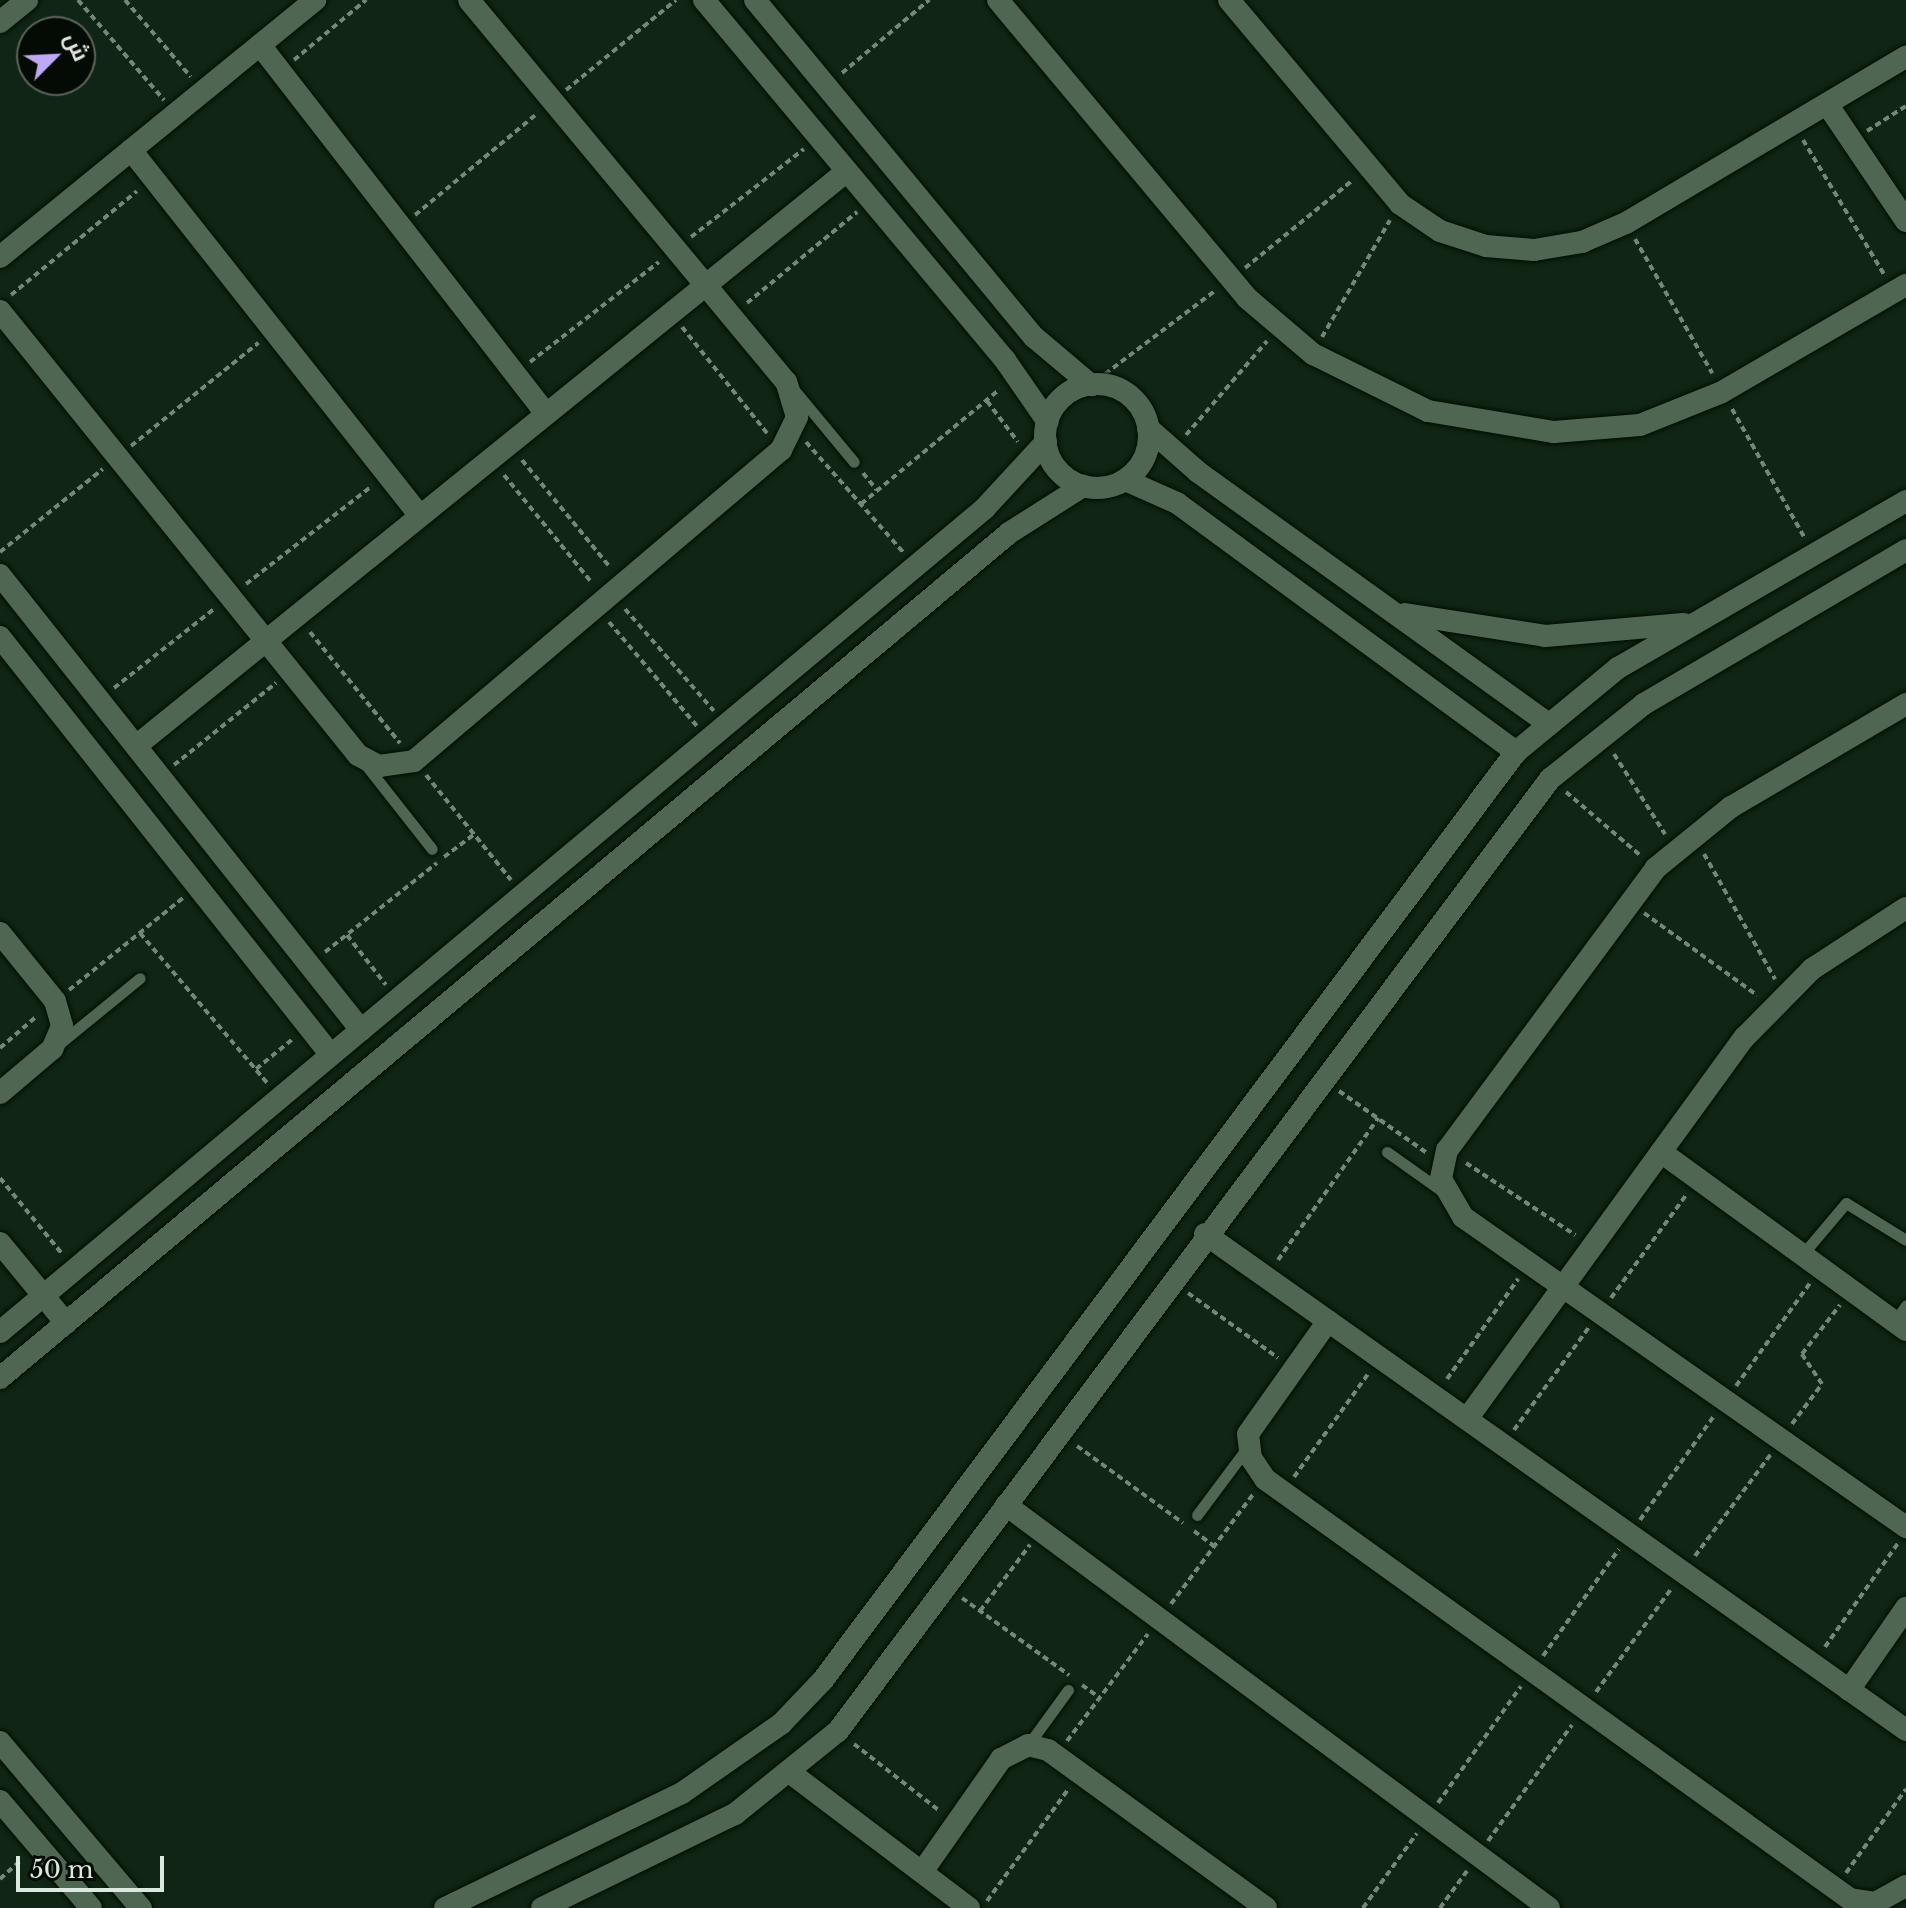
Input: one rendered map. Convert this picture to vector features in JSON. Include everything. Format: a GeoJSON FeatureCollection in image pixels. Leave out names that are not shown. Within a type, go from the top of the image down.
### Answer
{"type":"FeatureCollection","features":[{"type":"Feature","properties":{"kind":"street"},"geometry":{"type":"LineString","coordinates":[[0,22],[27,0]]}},
{"type":"Feature","properties":{"kind":"street"},"geometry":{"type":"LineString","coordinates":[[0,257],[315,0]]}},
{"type":"Feature","properties":{"kind":"street"},"geometry":{"type":"LineString","coordinates":[[0,311],[358,755],[379,766],[414,761],[781,450],[795,429],[797,404],[786,382],[732,315],[469,0]]}},
{"type":"Feature","properties":{"kind":"street"},"geometry":{"type":"LineString","coordinates":[[704,0],[1017,375],[1054,465],[1083,486]]}},
{"type":"Feature","properties":{"kind":"street"},"geometry":{"type":"LineString","coordinates":[[755,0],[1034,337],[1091,385],[1133,399],[1148,428],[1172,451],[1547,723]]}},
{"type":"Feature","properties":{"kind":"street"},"geometry":{"type":"LineString","coordinates":[[998,0],[1279,327],[1313,354],[1388,396],[1455,419],[1511,429],[1597,431],[1681,411],[1900,288]]}},
{"type":"Feature","properties":{"kind":"street"},"geometry":{"type":"LineString","coordinates":[[1229,0],[1400,204],[1440,231],[1486,246],[1534,250],[1582,242],[1906,57]]}},
{"type":"Feature","properties":{"kind":"street"},"geometry":{"type":"LineString","coordinates":[[260,45],[546,414]]}},
{"type":"Feature","properties":{"kind":"street"},"geometry":{"type":"LineString","coordinates":[[1827,104],[1906,221]]}},
{"type":"Feature","properties":{"kind":"street"},"geometry":{"type":"LineString","coordinates":[[131,150],[420,516]]}},
{"type":"Feature","properties":{"kind":"street"},"geometry":{"type":"LineString","coordinates":[[136,746],[847,171]]}},
{"type":"Feature","properties":{"kind":"street"},"geometry":{"type":"LineString","coordinates":[[0,1332],[915,566],[1042,441],[1068,393],[1091,385]]}},
{"type":"Feature","properties":{"kind":"street"},"geometry":{"type":"LineString","coordinates":[[1125,480],[1144,458],[1148,428]]}},
{"type":"Feature","properties":{"kind":"street"},"geometry":{"type":"LineString","coordinates":[[0,1378],[1009,533],[1083,486],[1125,480],[1177,503],[1516,752]]}},
{"type":"Feature","properties":{"kind":"street"},"geometry":{"type":"LineString","coordinates":[[445,1908],[695,1786],[803,1702],[1516,752],[1547,723],[1618,668],[1906,501]]}},
{"type":"Feature","properties":{"kind":"street"},"geometry":{"type":"LineString","coordinates":[[548,1907],[735,1814],[792,1774],[838,1731],[1321,1078],[1550,779],[1600,734],[1906,550]]}},
{"type":"Feature","properties":{"kind":"street"},"geometry":{"type":"LineString","coordinates":[[0,575],[361,1030]]}},
{"type":"Feature","properties":{"kind":"street"},"geometry":{"type":"LineString","coordinates":[[1390,610],[1545,636],[1700,621]]}},
{"type":"Feature","properties":{"kind":"street"},"geometry":{"type":"LineString","coordinates":[[0,637],[331,1055]]}},
{"type":"Feature","properties":{"kind":"street"},"geometry":{"type":"LineString","coordinates":[[1906,704],[1693,835],[1656,868],[1626,900],[1444,1157],[1445,1193],[1463,1217],[1906,1529]]}},
{"type":"Feature","properties":{"kind":"street"},"geometry":{"type":"LineString","coordinates":[[1467,1419],[1661,1152],[1778,1000],[1841,947],[1906,908]]}},
{"type":"Feature","properties":{"kind":"street"},"geometry":{"type":"LineString","coordinates":[[0,933],[55,1001],[62,1026],[52,1049],[0,1093]]}},
{"type":"Feature","properties":{"kind":"street"},"geometry":{"type":"LineString","coordinates":[[1661,1152],[1851,1290],[1902,1319]]}},
{"type":"Feature","properties":{"kind":"street"},"geometry":{"type":"LineString","coordinates":[[1205,1234],[1906,1730]]}},
{"type":"Feature","properties":{"kind":"street"},"geometry":{"type":"LineString","coordinates":[[0,1243],[66,1323]]}},
{"type":"Feature","properties":{"kind":"street"},"geometry":{"type":"LineString","coordinates":[[1328,1321],[1253,1422],[1248,1446],[1265,1479],[1835,1888],[1874,1906],[1906,1886]]}},
{"type":"Feature","properties":{"kind":"street"},"geometry":{"type":"LineString","coordinates":[[1006,1505],[1549,1908]]}},
{"type":"Feature","properties":{"kind":"street"},"geometry":{"type":"LineString","coordinates":[[1849,1690],[1906,1608]]}},
{"type":"Feature","properties":{"kind":"street"},"geometry":{"type":"LineString","coordinates":[[0,1742],[141,1908]]}},
{"type":"Feature","properties":{"kind":"street"},"geometry":{"type":"LineString","coordinates":[[922,1872],[1001,1759],[1028,1745],[1056,1756],[1266,1908]]}},
{"type":"Feature","properties":{"kind":"street"},"geometry":{"type":"LineString","coordinates":[[792,1774],[969,1908]]}},
{"type":"Feature","properties":{"kind":"street"},"geometry":{"type":"LineString","coordinates":[[0,1801],[91,1908]]}},
{"type":"Feature","properties":{"kind":"lane"},"geometry":{"type":"LineString","coordinates":[[786,382],[854,462]]}},
{"type":"Feature","properties":{"kind":"lane"},"geometry":{"type":"LineString","coordinates":[[358,755],[432,849]]}},
{"type":"Feature","properties":{"kind":"lane"},"geometry":{"type":"LineString","coordinates":[[52,1049],[140,978]]}},
{"type":"Feature","properties":{"kind":"lane"},"geometry":{"type":"LineString","coordinates":[[1387,1152],[1445,1193]]}},
{"type":"Feature","properties":{"kind":"lane"},"geometry":{"type":"LineString","coordinates":[[1811,1261],[1846,1203],[1906,1240]]}},
{"type":"Feature","properties":{"kind":"lane"},"geometry":{"type":"LineString","coordinates":[[1197,1515],[1248,1446]]}},
{"type":"Feature","properties":{"kind":"lane"},"geometry":{"type":"LineString","coordinates":[[1028,1745],[1068,1690]]}},
{"type":"Feature","properties":{"kind":"path"},"geometry":{"type":"LineString","coordinates":[[78,0],[176,114]]}},
{"type":"Feature","properties":{"kind":"path"},"geometry":{"type":"LineString","coordinates":[[125,0],[203,91]]}},
{"type":"Feature","properties":{"kind":"path"},"geometry":{"type":"LineString","coordinates":[[279,73],[366,0]]}},
{"type":"Feature","properties":{"kind":"path"},"geometry":{"type":"LineString","coordinates":[[826,86],[929,0]]}},
{"type":"Feature","properties":{"kind":"path"},"geometry":{"type":"LineString","coordinates":[[1852,140],[1906,106]]}},
{"type":"Feature","properties":{"kind":"path"},"geometry":{"type":"LineString","coordinates":[[1793,124],[1900,288]]}},
{"type":"Feature","properties":{"kind":"path"},"geometry":{"type":"LineString","coordinates":[[0,304],[151,179]]}},
{"type":"Feature","properties":{"kind":"path"},"geometry":{"type":"LineString","coordinates":[[732,315],[871,201]]}},
{"type":"Feature","properties":{"kind":"path"},"geometry":{"type":"LineString","coordinates":[[1313,354],[1400,204]]}},
{"type":"Feature","properties":{"kind":"path"},"geometry":{"type":"LineString","coordinates":[[671,313],[781,450]]}},
{"type":"Feature","properties":{"kind":"path"},"geometry":{"type":"LineString","coordinates":[[1172,451],[1279,327]]}},
{"type":"Feature","properties":{"kind":"path"},"geometry":{"type":"LineString","coordinates":[[0,552],[272,331]]}},
{"type":"Feature","properties":{"kind":"path"},"geometry":{"type":"LineString","coordinates":[[861,504],[1017,375]]}},
{"type":"Feature","properties":{"kind":"path"},"geometry":{"type":"LineString","coordinates":[[986,401],[1042,441]]}},
{"type":"Feature","properties":{"kind":"path"},"geometry":{"type":"LineString","coordinates":[[795,429],[915,566]]}},
{"type":"Feature","properties":{"kind":"path"},"geometry":{"type":"LineString","coordinates":[[509,444],[610,597],[717,732]]}},
{"type":"Feature","properties":{"kind":"path"},"geometry":{"type":"LineString","coordinates":[[491,459],[610,597],[717,732]]}},
{"type":"Feature","properties":{"kind":"path"},"geometry":{"type":"LineString","coordinates":[[854,462],[877,490]]}},
{"type":"Feature","properties":{"kind":"path"},"geometry":{"type":"LineString","coordinates":[[160,777],[290,671]]}},
{"type":"Feature","properties":{"kind":"path"},"geometry":{"type":"LineString","coordinates":[[1600,734],[1675,850]]}},
{"type":"Feature","properties":{"kind":"path"},"geometry":{"type":"LineString","coordinates":[[1550,779],[1656,868]]}},
{"type":"Feature","properties":{"kind":"path"},"geometry":{"type":"LineString","coordinates":[[309,965],[474,834]]}},
{"type":"Feature","properties":{"kind":"path"},"geometry":{"type":"LineString","coordinates":[[1693,835],[1778,1000]]}},
{"type":"Feature","properties":{"kind":"path"},"geometry":{"type":"LineString","coordinates":[[0,1048],[197,886]]}},
{"type":"Feature","properties":{"kind":"path"},"geometry":{"type":"LineString","coordinates":[[1626,900],[1778,1000]]}},
{"type":"Feature","properties":{"kind":"path"},"geometry":{"type":"LineString","coordinates":[[140,933],[280,1097]]}},
{"type":"Feature","properties":{"kind":"path"},"geometry":{"type":"LineString","coordinates":[[347,935],[397,1000]]}},
{"type":"Feature","properties":{"kind":"path"},"geometry":{"type":"LineString","coordinates":[[256,1069],[309,1026]]}},
{"type":"Feature","properties":{"kind":"path"},"geometry":{"type":"LineString","coordinates":[[1321,1078],[1378,1118],[1592,1246]]}},
{"type":"Feature","properties":{"kind":"path"},"geometry":{"type":"LineString","coordinates":[[1266,1277],[1378,1118]]}},
{"type":"Feature","properties":{"kind":"path"},"geometry":{"type":"LineString","coordinates":[[0,1178],[75,1269]]}},
{"type":"Feature","properties":{"kind":"path"},"geometry":{"type":"LineString","coordinates":[[1503,1445],[1698,1179]]}},
{"type":"Feature","properties":{"kind":"path"},"geometry":{"type":"LineString","coordinates":[[1363,1908],[1725,1401],[1811,1261]]}},
{"type":"Feature","properties":{"kind":"path"},"geometry":{"type":"LineString","coordinates":[[1435,1396],[1529,1264]]}},
{"type":"Feature","properties":{"kind":"path"},"geometry":{"type":"LineString","coordinates":[[1170,1280],[1293,1368]]}},
{"type":"Feature","properties":{"kind":"path"},"geometry":{"type":"LineString","coordinates":[[1440,1908],[1822,1384],[1802,1354],[1851,1290]]}},
{"type":"Feature","properties":{"kind":"path"},"geometry":{"type":"LineString","coordinates":[[1283,1492],[1380,1358]]}},
{"type":"Feature","properties":{"kind":"path"},"geometry":{"type":"LineString","coordinates":[[1059,1433],[1214,1546]]}},
{"type":"Feature","properties":{"kind":"path"},"geometry":{"type":"LineString","coordinates":[[1056,1756],[1265,1479]]}},
{"type":"Feature","properties":{"kind":"path"},"geometry":{"type":"LineString","coordinates":[[1813,1665],[1906,1529]]}},
{"type":"Feature","properties":{"kind":"path"},"geometry":{"type":"LineString","coordinates":[[980,1611],[1041,1531]]}},
{"type":"Feature","properties":{"kind":"path"},"geometry":{"type":"LineString","coordinates":[[946,1587],[1100,1698]]}},
{"type":"Feature","properties":{"kind":"path"},"geometry":{"type":"LineString","coordinates":[[838,1731],[956,1824]]}},
{"type":"Feature","properties":{"kind":"path"},"geometry":{"type":"LineString","coordinates":[[982,1908],[1080,1774]]}},
{"type":"Feature","properties":{"kind":"path"},"geometry":{"type":"LineString","coordinates":[[1835,1888],[1906,1789]]}},
{"type":"Feature","properties":{"kind":"path"},"geometry":{"type":"LineString","coordinates":[[0,1879],[38,1846]]}}]}
